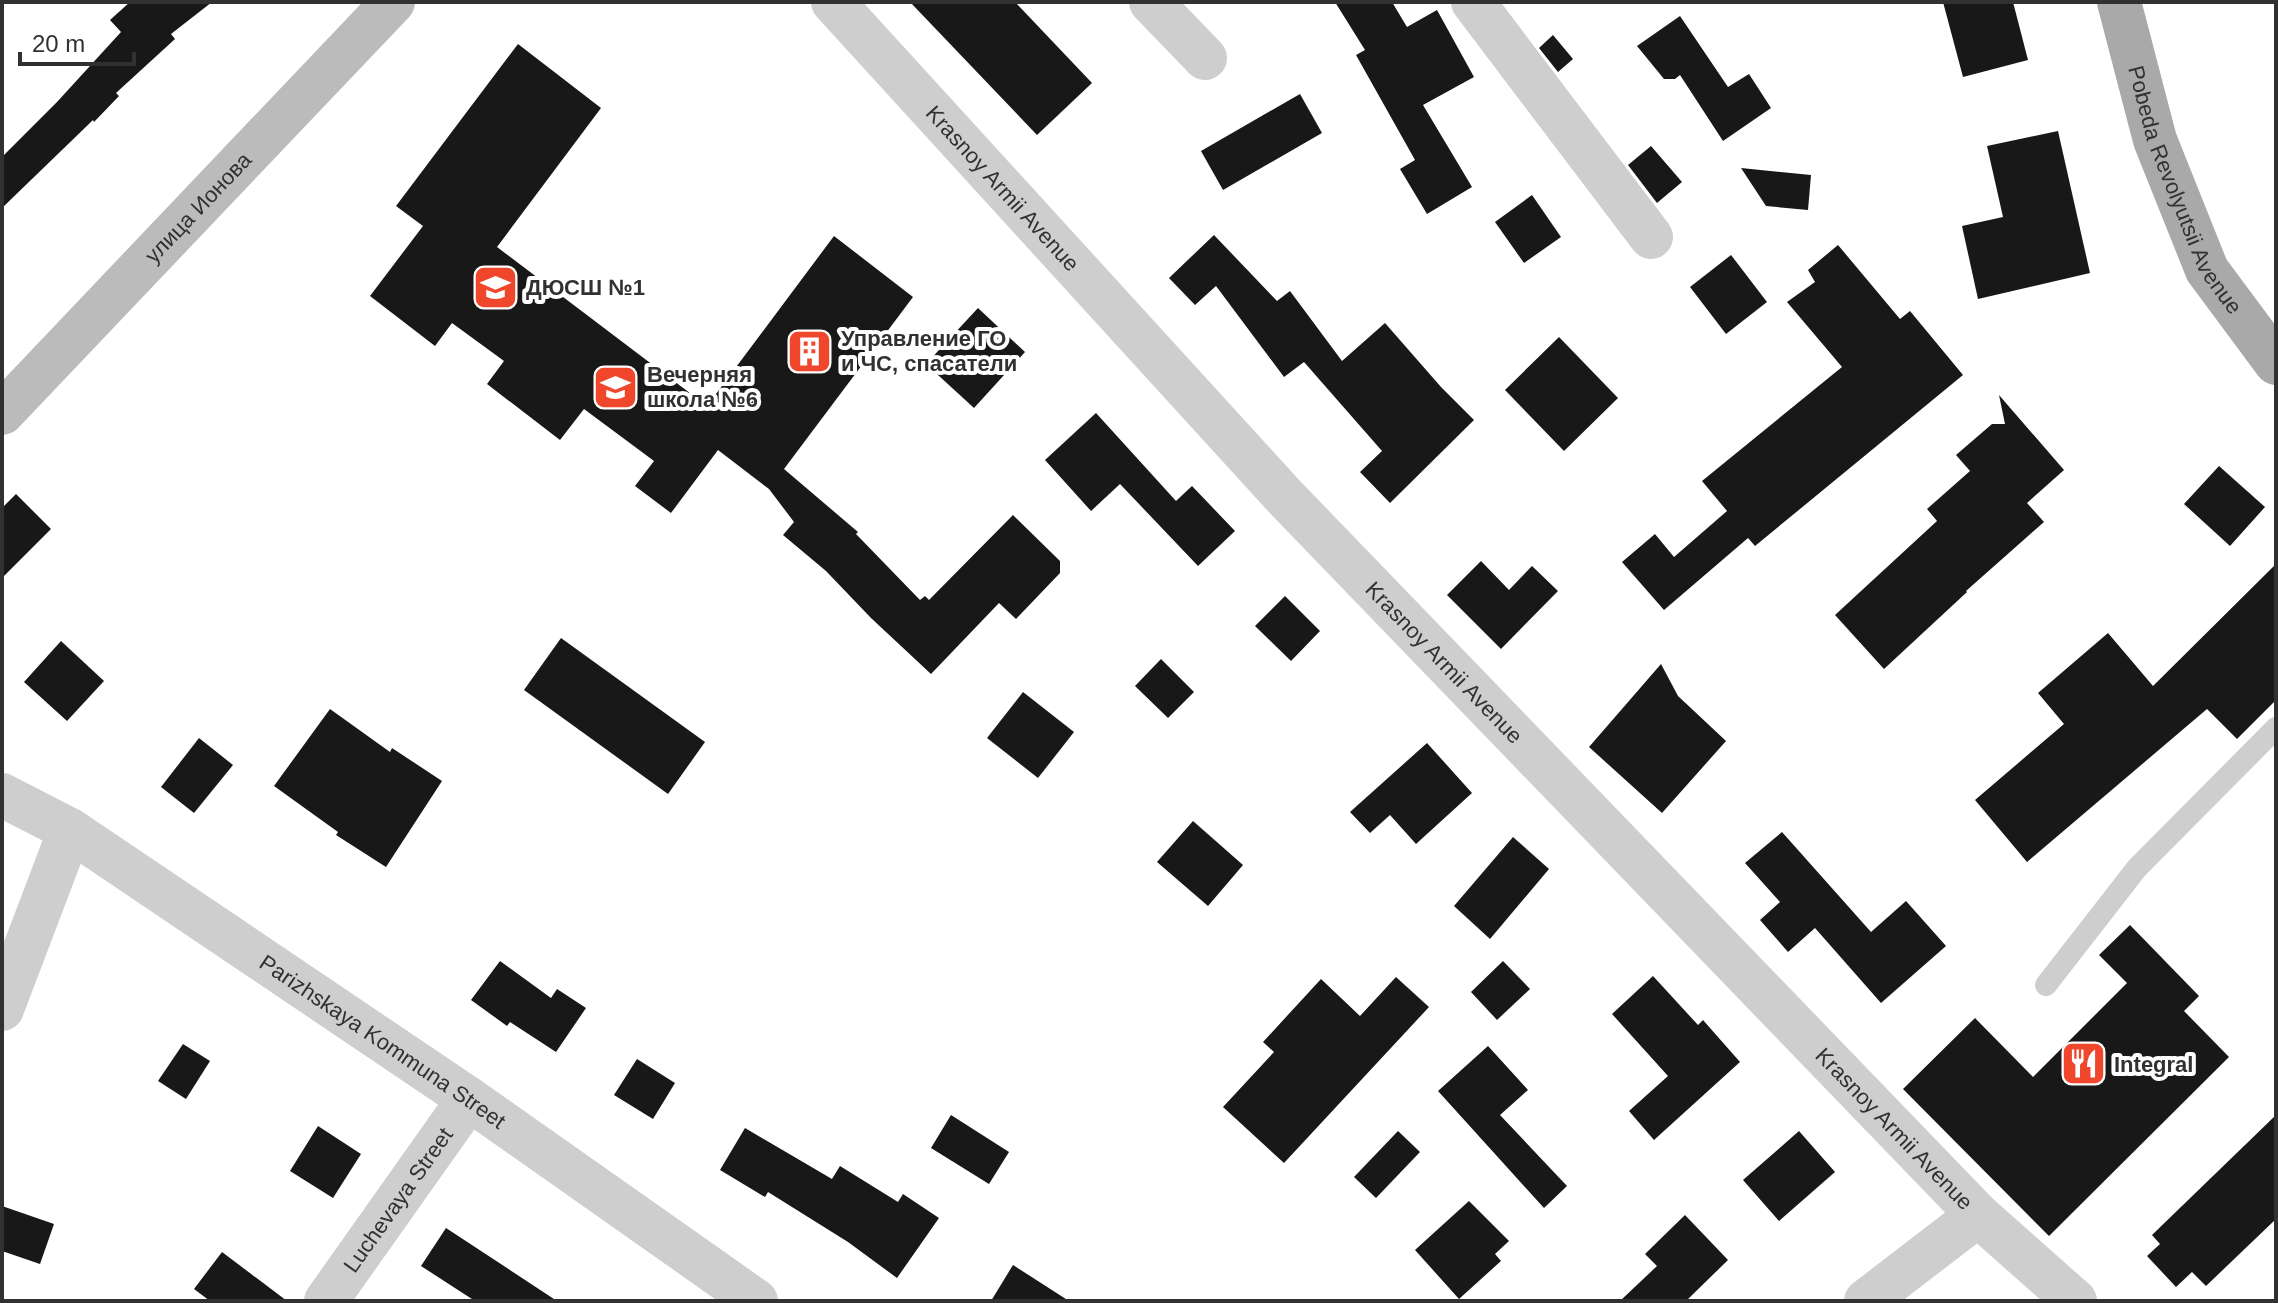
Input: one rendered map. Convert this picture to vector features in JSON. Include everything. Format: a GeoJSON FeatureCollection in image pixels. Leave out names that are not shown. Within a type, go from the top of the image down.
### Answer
{"type":"FeatureCollection","features":[{"type":"Feature","properties":{"kind":"main road","name":"улица Ионова"},"geometry":{"type":"LineString","coordinates":[[2,413],[393,2]]}},
{"type":"Feature","properties":{"kind":"main road","name":"Pobeda Revolyutsii Avenue"},"geometry":{"type":"LineString","coordinates":[[2119,2],[2155,140],[2207,270],[2276,363]]}},
{"type":"Feature","properties":{"kind":"street","name":"Krasnoy Armii Avenue"},"geometry":{"type":"LineString","coordinates":[[833,2],[1284,496],[1978,1215],[2075,1301]]}},
{"type":"Feature","properties":{"kind":"street"},"geometry":{"type":"LineString","coordinates":[[1151,2],[1205,58]]}},
{"type":"Feature","properties":{"kind":"street"},"geometry":{"type":"LineString","coordinates":[[1473,2],[1651,237]]}},
{"type":"Feature","properties":{"kind":"street","name":"Parizhskaya Kommuna Street"},"geometry":{"type":"LineString","coordinates":[[2,795],[70,830],[469,1099],[756,1301]]}},
{"type":"Feature","properties":{"kind":"street"},"geometry":{"type":"LineString","coordinates":[[2,1009],[70,830]]}},
{"type":"Feature","properties":{"kind":"street","name":"Luchevaya Street"},"geometry":{"type":"LineString","coordinates":[[326,1301],[469,1099]]}},
{"type":"Feature","properties":{"kind":"street"},"geometry":{"type":"LineString","coordinates":[[1866,1301],[1978,1215]]}},
{"type":"Feature","properties":{"kind":"lane"},"geometry":{"type":"LineString","coordinates":[[2046,985],[2137,868],[2276,728]]}},
{"type":"Feature","properties":{"kind":"building"},"geometry":{"type":"Polygon","coordinates":[[[130,2],[212,2],[171,34],[175,39],[116,93],[119,96],[94,122],[2,208],[2,157],[121,32],[110,20],[130,2]]]}},
{"type":"Feature","properties":{"kind":"building"},"geometry":{"type":"Polygon","coordinates":[[[910,2],[1015,2],[1092,83],[1037,135],[910,2]]]}},
{"type":"Feature","properties":{"kind":"building"},"geometry":{"type":"Polygon","coordinates":[[[1335,2],[1392,2],[1407,27],[1437,10],[1474,77],[1423,105],[1472,187],[1427,214],[1400,169],[1415,160],[1356,55],[1365,50],[1335,2]]]}},
{"type":"Feature","properties":{"kind":"building"},"geometry":{"type":"Polygon","coordinates":[[[1943,2],[2013,2],[2028,60],[1963,77],[1943,2]]]}},
{"type":"Feature","properties":{"kind":"building"},"geometry":{"type":"Polygon","coordinates":[[[1680,16],[1728,87],[1749,74],[1771,108],[1723,141],[1680,75],[1675,79],[1664,79],[1637,46],[1680,16]]]}},
{"type":"Feature","properties":{"kind":"building"},"geometry":{"type":"Polygon","coordinates":[[[1553,35],[1573,59],[1558,72],[1539,48],[1553,35]]]}},
{"type":"Feature","properties":{"kind":"building"},"geometry":{"type":"Polygon","coordinates":[[[518,44],[601,108],[497,247],[707,406],[834,236],[913,297],[784,469],[858,532],[856,534],[920,600],[925,596],[929,600],[1013,515],[1060,561],[1060,573],[1016,619],[999,603],[931,674],[826,571],[783,535],[794,522],[769,489],[718,450],[671,513],[635,486],[654,461],[584,409],[560,440],[487,384],[504,361],[452,323],[435,346],[370,296],[423,226],[396,206],[518,44]]]}},
{"type":"Feature","properties":{"kind":"building"},"geometry":{"type":"Polygon","coordinates":[[[1300,94],[1322,133],[1223,190],[1201,151],[1300,94]]]}},
{"type":"Feature","properties":{"kind":"building"},"geometry":{"type":"Polygon","coordinates":[[[2058,131],[2090,273],[1978,299],[1962,226],[2003,217],[1987,146],[2058,131]]]}},
{"type":"Feature","properties":{"kind":"building"},"geometry":{"type":"Polygon","coordinates":[[[1651,146],[1682,182],[1657,203],[1628,165],[1651,146]]]}},
{"type":"Feature","properties":{"kind":"building"},"geometry":{"type":"Polygon","coordinates":[[[1741,168],[1811,175],[1808,210],[1766,206],[1741,168]]]}},
{"type":"Feature","properties":{"kind":"building"},"geometry":{"type":"Polygon","coordinates":[[[1532,195],[1561,237],[1524,263],[1495,222],[1532,195]]]}},
{"type":"Feature","properties":{"kind":"building"},"geometry":{"type":"Polygon","coordinates":[[[1214,235],[1277,301],[1290,291],[1342,361],[1385,323],[1474,420],[1390,503],[1360,472],[1382,451],[1304,362],[1284,377],[1216,286],[1195,305],[1169,278],[1214,235]]]}},
{"type":"Feature","properties":{"kind":"building"},"geometry":{"type":"Polygon","coordinates":[[[1838,245],[1900,319],[1910,311],[1963,375],[1755,546],[1748,538],[1664,610],[1622,562],[1655,534],[1674,557],[1727,511],[1702,481],[1842,367],[1787,302],[1815,282],[1808,270],[1838,245]]]}},
{"type":"Feature","properties":{"kind":"building"},"geometry":{"type":"Polygon","coordinates":[[[1731,255],[1767,302],[1726,334],[1690,287],[1731,255]]]}},
{"type":"Feature","properties":{"kind":"building"},"geometry":{"type":"Polygon","coordinates":[[[978,308],[1025,352],[974,408],[926,364],[978,308]]]}},
{"type":"Feature","properties":{"kind":"building"},"geometry":{"type":"Polygon","coordinates":[[[1559,337],[1618,398],[1564,451],[1505,390],[1559,337]]]}},
{"type":"Feature","properties":{"kind":"building"},"geometry":{"type":"Polygon","coordinates":[[[1999,395],[2064,470],[2027,503],[2044,522],[1884,669],[1835,615],[1937,521],[1927,509],[1970,471],[1956,455],[1992,424],[2005,424],[1999,395]]]}},
{"type":"Feature","properties":{"kind":"building"},"geometry":{"type":"Polygon","coordinates":[[[1096,413],[1176,501],[1192,486],[1235,531],[1198,566],[1120,484],[1091,511],[1045,460],[1096,413]]]}},
{"type":"Feature","properties":{"kind":"building"},"geometry":{"type":"Polygon","coordinates":[[[2219,466],[2265,507],[2230,546],[2184,504],[2219,466]]]}},
{"type":"Feature","properties":{"kind":"building"},"geometry":{"type":"Polygon","coordinates":[[[16,494],[51,529],[2,578],[2,508],[16,494]]]}},
{"type":"Feature","properties":{"kind":"building"},"geometry":{"type":"Polygon","coordinates":[[[1481,561],[1509,590],[1532,566],[1558,591],[1501,649],[1447,595],[1481,561]]]}},
{"type":"Feature","properties":{"kind":"building"},"geometry":{"type":"Polygon","coordinates":[[[2276,564],[2276,700],[2237,739],[2207,709],[2027,862],[1975,800],[2064,724],[2038,693],[2108,633],[2153,686],[2276,564]]]}},
{"type":"Feature","properties":{"kind":"building"},"geometry":{"type":"Polygon","coordinates":[[[1285,596],[1320,631],[1291,661],[1255,626],[1285,596]]]}},
{"type":"Feature","properties":{"kind":"building"},"geometry":{"type":"Polygon","coordinates":[[[561,638],[705,742],[668,794],[524,690],[561,638]]]}},
{"type":"Feature","properties":{"kind":"building"},"geometry":{"type":"Polygon","coordinates":[[[61,641],[104,681],[67,721],[24,682],[61,641]]]}},
{"type":"Feature","properties":{"kind":"building"},"geometry":{"type":"Polygon","coordinates":[[[1161,659],[1194,692],[1168,718],[1135,686],[1161,659]]]}},
{"type":"Feature","properties":{"kind":"building"},"geometry":{"type":"Polygon","coordinates":[[[1661,664],[1678,696],[1726,741],[1662,813],[1589,747],[1661,664]]]}},
{"type":"Feature","properties":{"kind":"building"},"geometry":{"type":"Polygon","coordinates":[[[1023,692],[1074,732],[1038,778],[987,738],[1023,692]]]}},
{"type":"Feature","properties":{"kind":"building"},"geometry":{"type":"Polygon","coordinates":[[[330,709],[390,752],[392,748],[442,781],[386,867],[336,835],[338,832],[274,786],[330,709]]]}},
{"type":"Feature","properties":{"kind":"building"},"geometry":{"type":"Polygon","coordinates":[[[199,738],[233,765],[194,813],[161,787],[199,738]]]}},
{"type":"Feature","properties":{"kind":"building"},"geometry":{"type":"Polygon","coordinates":[[[1427,743],[1472,793],[1416,844],[1390,815],[1370,833],[1350,812],[1427,743]]]}},
{"type":"Feature","properties":{"kind":"building"},"geometry":{"type":"Polygon","coordinates":[[[1193,821],[1243,865],[1208,906],[1157,862],[1193,821]]]}},
{"type":"Feature","properties":{"kind":"building"},"geometry":{"type":"Polygon","coordinates":[[[1782,832],[1871,932],[1906,901],[1946,946],[1881,1003],[1815,928],[1788,952],[1760,920],[1780,902],[1745,863],[1782,832]]]}},
{"type":"Feature","properties":{"kind":"building"},"geometry":{"type":"Polygon","coordinates":[[[1513,837],[1549,869],[1490,939],[1454,906],[1513,837]]]}},
{"type":"Feature","properties":{"kind":"building"},"geometry":{"type":"Polygon","coordinates":[[[2130,925],[2199,996],[2184,1011],[2229,1057],[2049,1236],[1903,1089],[1975,1018],[2033,1077],[2127,983],[2099,955],[2130,925]]]}},
{"type":"Feature","properties":{"kind":"building"},"geometry":{"type":"Polygon","coordinates":[[[500,961],[551,998],[557,989],[586,1008],[556,1052],[510,1022],[507,1026],[471,1000],[500,961]]]}},
{"type":"Feature","properties":{"kind":"building"},"geometry":{"type":"Polygon","coordinates":[[[1503,961],[1530,989],[1497,1020],[1471,992],[1503,961]]]}},
{"type":"Feature","properties":{"kind":"building"},"geometry":{"type":"Polygon","coordinates":[[[1653,976],[1698,1025],[1703,1020],[1740,1062],[1654,1140],[1629,1111],[1668,1076],[1612,1014],[1653,976]]]}},
{"type":"Feature","properties":{"kind":"building"},"geometry":{"type":"Polygon","coordinates":[[[1396,977],[1429,1007],[1284,1163],[1223,1107],[1274,1052],[1263,1042],[1321,979],[1360,1016],[1396,977]]]}},
{"type":"Feature","properties":{"kind":"building"},"geometry":{"type":"Polygon","coordinates":[[[183,1044],[210,1061],[186,1099],[158,1081],[183,1044]]]}},
{"type":"Feature","properties":{"kind":"building"},"geometry":{"type":"Polygon","coordinates":[[[1488,1046],[1528,1090],[1500,1115],[1567,1186],[1544,1208],[1438,1091],[1488,1046]]]}},
{"type":"Feature","properties":{"kind":"building"},"geometry":{"type":"Polygon","coordinates":[[[637,1059],[675,1083],[653,1119],[614,1095],[637,1059]]]}},
{"type":"Feature","properties":{"kind":"building"},"geometry":{"type":"Polygon","coordinates":[[[951,1115],[1009,1152],[989,1184],[931,1148],[951,1115]]]}},
{"type":"Feature","properties":{"kind":"building"},"geometry":{"type":"Polygon","coordinates":[[[2276,1115],[2276,1219],[2206,1286],[2192,1272],[2176,1287],[2147,1256],[2160,1244],[2152,1235],[2276,1115]]]}},
{"type":"Feature","properties":{"kind":"building"},"geometry":{"type":"Polygon","coordinates":[[[318,1126],[361,1154],[333,1198],[290,1171],[318,1126]]]}},
{"type":"Feature","properties":{"kind":"building"},"geometry":{"type":"Polygon","coordinates":[[[745,1128],[832,1179],[840,1166],[898,1202],[903,1194],[939,1218],[897,1278],[848,1242],[768,1192],[765,1197],[720,1170],[745,1128]]]}},
{"type":"Feature","properties":{"kind":"building"},"geometry":{"type":"Polygon","coordinates":[[[1398,1131],[1420,1152],[1376,1198],[1354,1177],[1398,1131]]]}},
{"type":"Feature","properties":{"kind":"building"},"geometry":{"type":"Polygon","coordinates":[[[1799,1131],[1835,1172],[1779,1221],[1743,1180],[1799,1131]]]}},
{"type":"Feature","properties":{"kind":"building"},"geometry":{"type":"Polygon","coordinates":[[[1469,1201],[1509,1241],[1495,1254],[1501,1261],[1459,1299],[1415,1250],[1469,1201]]]}},
{"type":"Feature","properties":{"kind":"building"},"geometry":{"type":"Polygon","coordinates":[[[2,1206],[54,1224],[40,1264],[2,1251],[2,1206]]]}},
{"type":"Feature","properties":{"kind":"building"},"geometry":{"type":"Polygon","coordinates":[[[1685,1215],[1728,1260],[1686,1301],[1620,1301],[1657,1266],[1645,1254],[1685,1215]]]}},
{"type":"Feature","properties":{"kind":"building"},"geometry":{"type":"Polygon","coordinates":[[[446,1228],[557,1301],[475,1301],[421,1266],[446,1228]]]}},
{"type":"Feature","properties":{"kind":"building"},"geometry":{"type":"Polygon","coordinates":[[[222,1252],[287,1301],[210,1301],[194,1289],[222,1252]]]}},
{"type":"Feature","properties":{"kind":"building"},"geometry":{"type":"Polygon","coordinates":[[[1013,1265],[1069,1301],[991,1301],[1013,1265]]]}},
{"type":"Feature","properties":{"kind":"place","name":"ДЮСШ №1"},"geometry":{"type":"Point","coordinates":[495,287]}},
{"type":"Feature","properties":{"kind":"place","name":"Управление ГО и ЧС, спасатели"},"geometry":{"type":"Point","coordinates":[810,351]}},
{"type":"Feature","properties":{"kind":"place","name":"Вечерняя школа №6"},"geometry":{"type":"Point","coordinates":[616,387]}},
{"type":"Feature","properties":{"kind":"place","name":"Integral"},"geometry":{"type":"Point","coordinates":[2083,1064]}}]}
